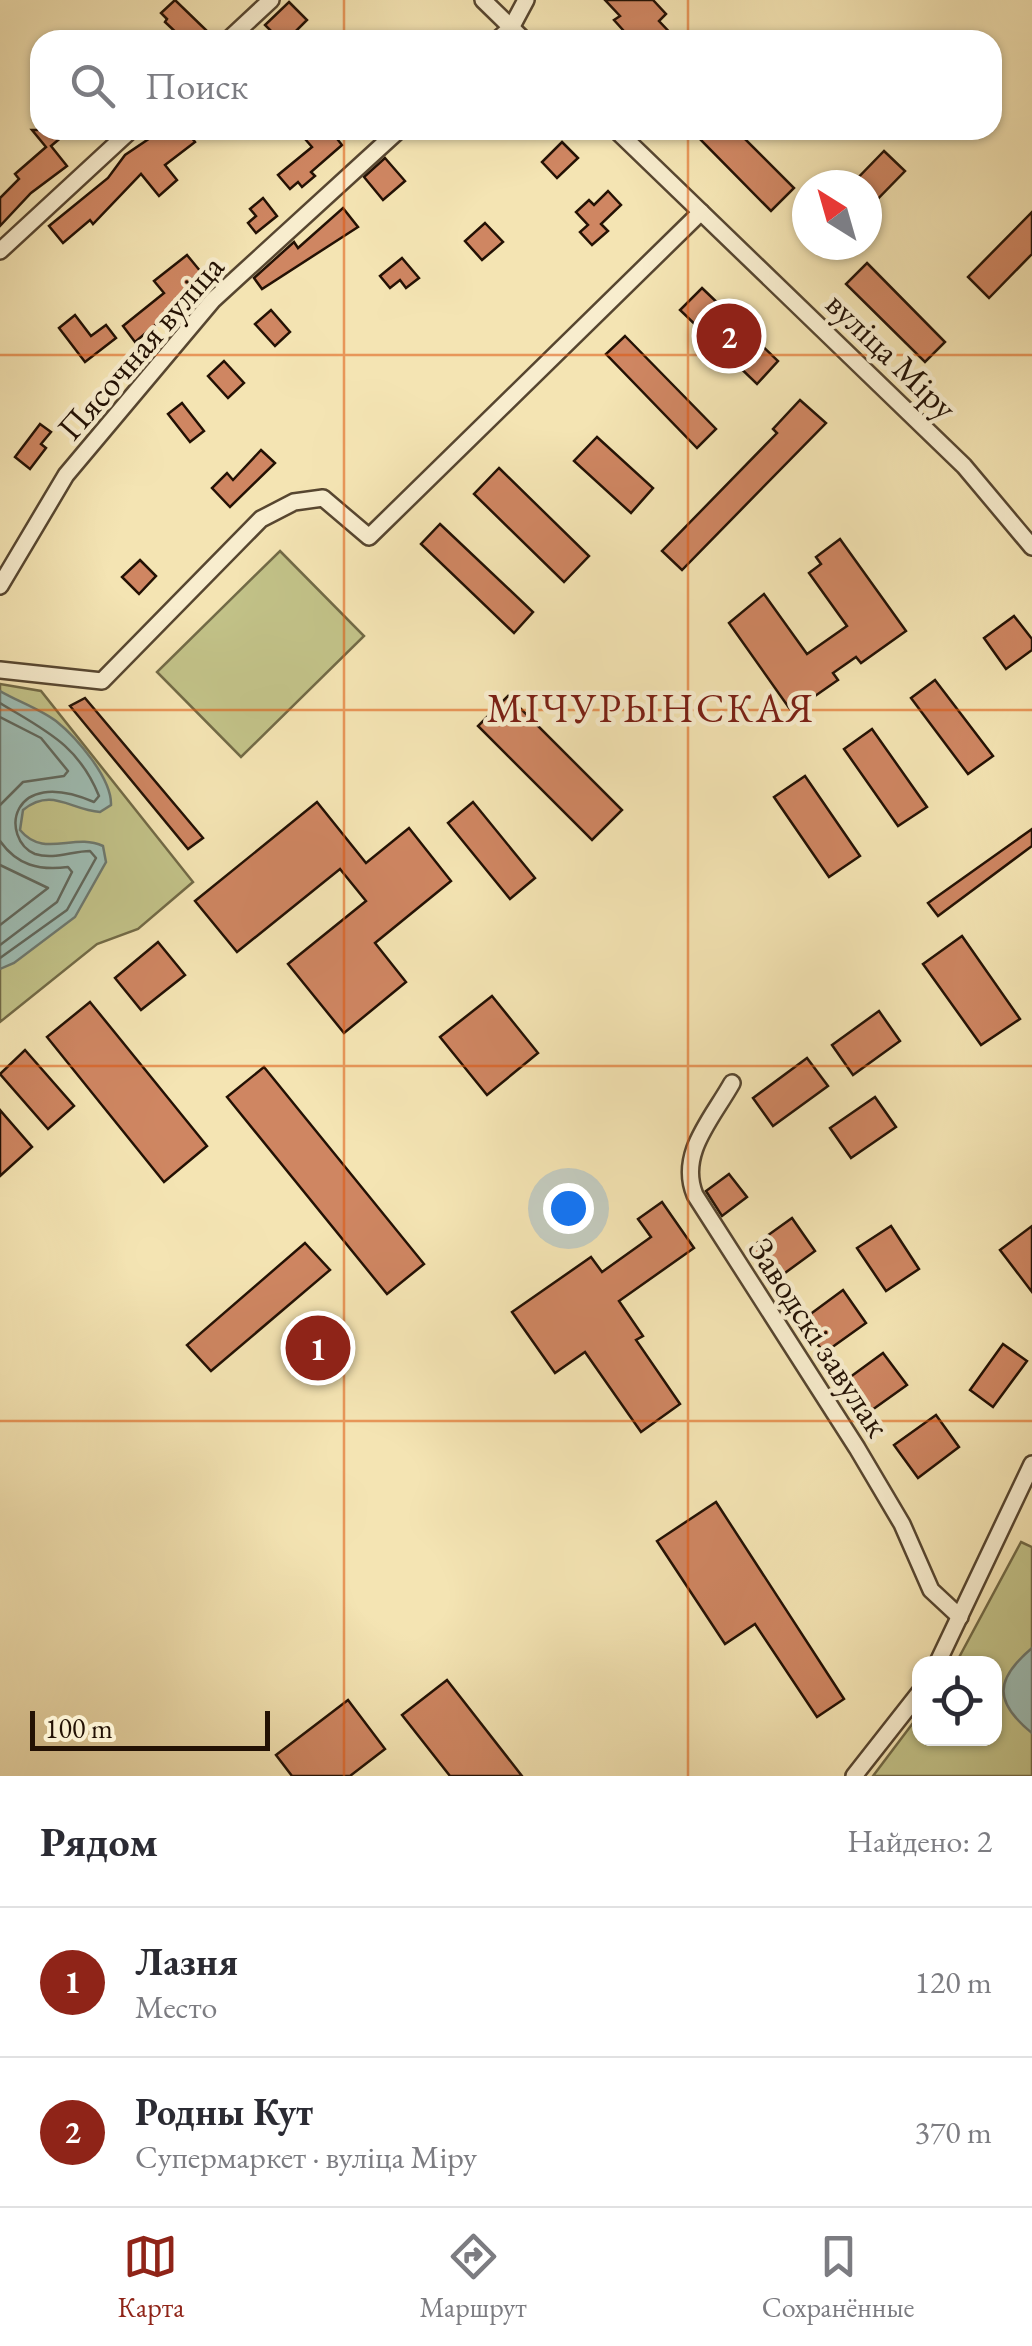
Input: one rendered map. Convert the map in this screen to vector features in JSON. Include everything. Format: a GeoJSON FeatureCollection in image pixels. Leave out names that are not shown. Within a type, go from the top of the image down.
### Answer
{"type":"FeatureCollection","features":[{"type":"Feature","properties":{"kind":"street"},"geometry":{"type":"LineString","coordinates":[[239,30],[271,0]]}},
{"type":"Feature","properties":{"kind":"street"},"geometry":{"type":"LineString","coordinates":[[483,0],[511,28],[526,0]]}},
{"type":"Feature","properties":{"kind":"street"},"geometry":{"type":"LineString","coordinates":[[0,251],[120,140]]}},
{"type":"Feature","properties":{"kind":"street","name":"Пясочная вуліца"},"geometry":{"type":"LineString","coordinates":[[0,586],[66,474],[213,300],[388,140]]}},
{"type":"Feature","properties":{"kind":"street","name":"вуліца Міру"},"geometry":{"type":"LineString","coordinates":[[626,140],[964,466],[1032,547]]}},
{"type":"Feature","properties":{"kind":"street"},"geometry":{"type":"LineString","coordinates":[[0,670],[102,681],[261,518],[294,502],[322,498],[369,537],[701,212]]}},
{"type":"Feature","properties":{"kind":"street","name":"Заводскі завулак"},"geometry":{"type":"LineString","coordinates":[[732,1083],[689,1158],[687,1175],[694,1195],[866,1463],[902,1524],[930,1590],[960,1617]]}},
{"type":"Feature","properties":{"kind":"street"},"geometry":{"type":"LineString","coordinates":[[941,1656],[1032,1464]]}},
{"type":"Feature","properties":{"kind":"street"},"geometry":{"type":"LineString","coordinates":[[854,1776],[912,1702]]}},
{"type":"Feature","properties":{"kind":"green space"},"geometry":{"type":"Polygon","coordinates":[[[280,551],[364,636],[241,757],[157,672],[280,551]]]}},
{"type":"Feature","properties":{"kind":"green space"},"geometry":{"type":"Polygon","coordinates":[[[0,684],[41,691],[193,882],[138,929],[97,944],[0,1022],[0,684]]]}},
{"type":"Feature","properties":{"kind":"green space"},"geometry":{"type":"Polygon","coordinates":[[[1021,1542],[1032,1547],[1032,1776],[873,1776],[912,1724],[912,1746],[1002,1746],[1002,1656],[960,1656],[1021,1542]]]}},
{"type":"Feature","properties":{"kind":"water"},"geometry":{"type":"Polygon","coordinates":[[[0,691],[50,717],[73,737],[106,783],[111,805],[100,812],[43,800],[23,810],[20,830],[29,838],[49,844],[92,842],[103,846],[106,862],[75,917],[14,963],[0,969],[0,691]]]}},
{"type":"Feature","properties":{"kind":"water"},"geometry":{"type":"Polygon","coordinates":[[[1032,1648],[1032,1733],[1011,1711],[1004,1691],[1011,1670],[1032,1648]]]}},
{"type":"Feature","properties":{"kind":"building"},"geometry":{"type":"Polygon","coordinates":[[[175,0],[206,30],[173,30],[161,13],[175,0]]]}},
{"type":"Feature","properties":{"kind":"building"},"geometry":{"type":"Polygon","coordinates":[[[605,0],[653,0],[666,14],[659,21],[668,30],[623,30],[614,20],[620,16],[605,0]]]}},
{"type":"Feature","properties":{"kind":"building"},"geometry":{"type":"Polygon","coordinates":[[[289,2],[307,20],[297,30],[270,30],[265,25],[289,2]]]}},
{"type":"Feature","properties":{"kind":"building"},"geometry":{"type":"Polygon","coordinates":[[[40,140],[58,140],[51,146],[67,166],[31,193],[0,226],[0,198],[19,179],[15,174],[46,147],[40,140]]]}},
{"type":"Feature","properties":{"kind":"building"},"geometry":{"type":"Polygon","coordinates":[[[147,140],[195,142],[165,165],[177,180],[159,196],[141,174],[93,224],[90,220],[63,243],[49,226],[108,178],[125,155],[147,140]]]}},
{"type":"Feature","properties":{"kind":"building"},"geometry":{"type":"Polygon","coordinates":[[[306,140],[338,140],[342,145],[311,172],[315,176],[302,187],[298,182],[290,189],[278,175],[312,147],[306,140]]]}},
{"type":"Feature","properties":{"kind":"building"},"geometry":{"type":"Polygon","coordinates":[[[701,140],[746,140],[792,190],[771,211],[701,140]]]}},
{"type":"Feature","properties":{"kind":"building"},"geometry":{"type":"Polygon","coordinates":[[[562,142],[578,158],[557,178],[542,162],[562,142]]]}},
{"type":"Feature","properties":{"kind":"building"},"geometry":{"type":"Polygon","coordinates":[[[884,151],[905,171],[882,195],[882,170],[866,170],[884,151]]]}},
{"type":"Feature","properties":{"kind":"building"},"geometry":{"type":"Polygon","coordinates":[[[385,158],[405,181],[383,200],[364,177],[385,158]]]}},
{"type":"Feature","properties":{"kind":"building"},"geometry":{"type":"Polygon","coordinates":[[[608,191],[621,205],[601,224],[608,231],[592,245],[580,232],[588,225],[576,212],[589,200],[594,205],[608,191]]]}},
{"type":"Feature","properties":{"kind":"building"},"geometry":{"type":"Polygon","coordinates":[[[263,198],[277,216],[256,233],[248,223],[256,216],[250,209],[263,198]]]}},
{"type":"Feature","properties":{"kind":"building"},"geometry":{"type":"Polygon","coordinates":[[[343,208],[358,227],[262,289],[254,278],[294,242],[298,248],[343,208]]]}},
{"type":"Feature","properties":{"kind":"building"},"geometry":{"type":"Polygon","coordinates":[[[1032,212],[1032,254],[989,298],[968,277],[1032,212]]]}},
{"type":"Feature","properties":{"kind":"building"},"geometry":{"type":"Polygon","coordinates":[[[485,223],[503,242],[482,260],[465,241],[485,223]]]}},
{"type":"Feature","properties":{"kind":"building"},"geometry":{"type":"Polygon","coordinates":[[[187,255],[201,272],[191,280],[199,289],[135,342],[123,326],[164,293],[154,281],[187,255]]]}},
{"type":"Feature","properties":{"kind":"building"},"geometry":{"type":"Polygon","coordinates":[[[402,258],[419,278],[406,288],[400,280],[390,288],[380,276],[402,258]]]}},
{"type":"Feature","properties":{"kind":"building"},"geometry":{"type":"Polygon","coordinates":[[[867,263],[945,342],[925,362],[846,284],[867,263]]]}},
{"type":"Feature","properties":{"kind":"building"},"geometry":{"type":"Polygon","coordinates":[[[702,288],[778,361],[757,384],[680,310],[702,288]]]}},
{"type":"Feature","properties":{"kind":"building"},"geometry":{"type":"Polygon","coordinates":[[[271,310],[290,332],[275,346],[255,324],[271,310]]]}},
{"type":"Feature","properties":{"kind":"building"},"geometry":{"type":"Polygon","coordinates":[[[75,315],[91,336],[106,325],[116,338],[85,362],[59,328],[75,315]]]}},
{"type":"Feature","properties":{"kind":"building"},"geometry":{"type":"Polygon","coordinates":[[[625,336],[716,429],[697,448],[606,354],[625,336]]]}},
{"type":"Feature","properties":{"kind":"building"},"geometry":{"type":"Polygon","coordinates":[[[224,361],[244,383],[228,398],[208,376],[224,361]]]}},
{"type":"Feature","properties":{"kind":"building"},"geometry":{"type":"Polygon","coordinates":[[[800,400],[826,423],[682,570],[662,551],[777,433],[773,429],[800,400]]]}},
{"type":"Feature","properties":{"kind":"building"},"geometry":{"type":"Polygon","coordinates":[[[182,403],[204,431],[190,442],[168,414],[182,403]]]}},
{"type":"Feature","properties":{"kind":"building"},"geometry":{"type":"Polygon","coordinates":[[[40,424],[51,432],[41,444],[46,448],[30,469],[15,457],[40,424]]]}},
{"type":"Feature","properties":{"kind":"building"},"geometry":{"type":"Polygon","coordinates":[[[597,437],[653,488],[631,513],[574,461],[597,437]]]}},
{"type":"Feature","properties":{"kind":"building"},"geometry":{"type":"Polygon","coordinates":[[[261,450],[275,463],[230,507],[212,488],[227,473],[233,480],[261,450]]]}},
{"type":"Feature","properties":{"kind":"building"},"geometry":{"type":"Polygon","coordinates":[[[499,468],[589,556],[564,582],[474,494],[499,468]]]}},
{"type":"Feature","properties":{"kind":"building"},"geometry":{"type":"Polygon","coordinates":[[[440,524],[533,612],[514,633],[421,544],[440,524]]]}},
{"type":"Feature","properties":{"kind":"building"},"geometry":{"type":"Polygon","coordinates":[[[840,539],[906,631],[861,663],[856,657],[833,673],[838,680],[792,712],[729,623],[764,594],[807,654],[847,626],[809,573],[821,564],[816,557],[840,539]]]}},
{"type":"Feature","properties":{"kind":"building"},"geometry":{"type":"Polygon","coordinates":[[[140,560],[156,576],[139,594],[122,577],[140,560]]]}},
{"type":"Feature","properties":{"kind":"building"},"geometry":{"type":"Polygon","coordinates":[[[1014,616],[1032,639],[1032,650],[1006,669],[984,638],[1014,616]]]}},
{"type":"Feature","properties":{"kind":"building"},"geometry":{"type":"Polygon","coordinates":[[[935,680],[993,756],[968,774],[911,698],[935,680]]]}},
{"type":"Feature","properties":{"kind":"building"},"geometry":{"type":"Polygon","coordinates":[[[508,696],[622,810],[592,840],[478,726],[508,696]]]}},
{"type":"Feature","properties":{"kind":"building"},"geometry":{"type":"Polygon","coordinates":[[[85,698],[203,838],[188,849],[70,706],[85,698]]]}},
{"type":"Feature","properties":{"kind":"building"},"geometry":{"type":"Polygon","coordinates":[[[872,729],[927,807],[898,826],[844,749],[872,729]]]}},
{"type":"Feature","properties":{"kind":"building"},"geometry":{"type":"Polygon","coordinates":[[[805,776],[860,856],[829,877],[774,797],[805,776]]]}},
{"type":"Feature","properties":{"kind":"building"},"geometry":{"type":"Polygon","coordinates":[[[317,802],[366,863],[409,828],[451,881],[375,943],[406,982],[344,1033],[288,964],[366,901],[340,869],[237,952],[195,901],[317,802]]]}},
{"type":"Feature","properties":{"kind":"building"},"geometry":{"type":"Polygon","coordinates":[[[473,802],[535,878],[510,899],[448,823],[473,802]]]}},
{"type":"Feature","properties":{"kind":"building"},"geometry":{"type":"Polygon","coordinates":[[[1032,829],[1032,846],[938,916],[928,903],[1032,829]]]}},
{"type":"Feature","properties":{"kind":"building"},"geometry":{"type":"Polygon","coordinates":[[[962,936],[1020,1019],[981,1045],[923,964],[962,936]]]}},
{"type":"Feature","properties":{"kind":"building"},"geometry":{"type":"Polygon","coordinates":[[[158,942],[185,975],[141,1010],[115,978],[158,942]]]}},
{"type":"Feature","properties":{"kind":"building"},"geometry":{"type":"Polygon","coordinates":[[[492,996],[538,1053],[487,1095],[440,1037],[492,996]]]}},
{"type":"Feature","properties":{"kind":"building"},"geometry":{"type":"Polygon","coordinates":[[[90,1002],[207,1146],[164,1182],[47,1037],[90,1002]]]}},
{"type":"Feature","properties":{"kind":"building"},"geometry":{"type":"Polygon","coordinates":[[[879,1011],[900,1041],[853,1075],[832,1045],[879,1011]]]}},
{"type":"Feature","properties":{"kind":"building"},"geometry":{"type":"Polygon","coordinates":[[[25,1050],[74,1106],[48,1129],[0,1074],[25,1050]]]}},
{"type":"Feature","properties":{"kind":"building"},"geometry":{"type":"Polygon","coordinates":[[[807,1058],[828,1086],[773,1126],[753,1098],[807,1058]]]}},
{"type":"Feature","properties":{"kind":"building"},"geometry":{"type":"Polygon","coordinates":[[[264,1067],[424,1264],[387,1294],[227,1097],[264,1067]]]}},
{"type":"Feature","properties":{"kind":"building"},"geometry":{"type":"Polygon","coordinates":[[[875,1097],[896,1127],[851,1158],[830,1128],[875,1097]]]}},
{"type":"Feature","properties":{"kind":"building"},"geometry":{"type":"Polygon","coordinates":[[[0,1110],[32,1147],[0,1176],[0,1110]]]}},
{"type":"Feature","properties":{"kind":"building"},"geometry":{"type":"Polygon","coordinates":[[[729,1174],[747,1197],[722,1216],[706,1191],[729,1174]]]}},
{"type":"Feature","properties":{"kind":"building"},"geometry":{"type":"Polygon","coordinates":[[[662,1202],[694,1248],[619,1301],[643,1336],[636,1340],[680,1404],[641,1432],[585,1352],[555,1373],[512,1312],[591,1257],[602,1272],[651,1237],[638,1219],[662,1202]]]}},
{"type":"Feature","properties":{"kind":"building"},"geometry":{"type":"Polygon","coordinates":[[[792,1218],[815,1251],[774,1281],[750,1248],[792,1218]]]}},
{"type":"Feature","properties":{"kind":"building"},"geometry":{"type":"Polygon","coordinates":[[[891,1226],[919,1269],[886,1291],[857,1248],[891,1226]]]}},
{"type":"Feature","properties":{"kind":"building"},"geometry":{"type":"Polygon","coordinates":[[[1032,1226],[1032,1292],[1000,1250],[1032,1226]]]}},
{"type":"Feature","properties":{"kind":"building"},"geometry":{"type":"Polygon","coordinates":[[[305,1243],[330,1270],[211,1371],[187,1345],[305,1243]]]}},
{"type":"Feature","properties":{"kind":"building"},"geometry":{"type":"Polygon","coordinates":[[[843,1290],[866,1323],[824,1353],[801,1321],[843,1290]]]}},
{"type":"Feature","properties":{"kind":"building"},"geometry":{"type":"Polygon","coordinates":[[[322,1323],[342,1350],[314,1372],[293,1346],[322,1323]]]}},
{"type":"Feature","properties":{"kind":"building"},"geometry":{"type":"Polygon","coordinates":[[[1003,1344],[1027,1361],[993,1407],[970,1390],[1003,1344]]]}},
{"type":"Feature","properties":{"kind":"building"},"geometry":{"type":"Polygon","coordinates":[[[883,1353],[907,1385],[865,1415],[842,1383],[883,1353]]]}},
{"type":"Feature","properties":{"kind":"building"},"geometry":{"type":"Polygon","coordinates":[[[936,1415],[959,1447],[918,1478],[894,1445],[936,1415]]]}},
{"type":"Feature","properties":{"kind":"building"},"geometry":{"type":"Polygon","coordinates":[[[716,1502],[844,1699],[817,1717],[755,1624],[725,1644],[657,1541],[716,1502]]]}},
{"type":"Feature","properties":{"kind":"building"},"geometry":{"type":"Polygon","coordinates":[[[447,1680],[522,1776],[450,1776],[402,1715],[447,1680]]]}},
{"type":"Feature","properties":{"kind":"building"},"geometry":{"type":"Polygon","coordinates":[[[348,1700],[385,1749],[350,1776],[292,1776],[276,1755],[348,1700]]]}},
{"type":"Feature","properties":{"kind":"place","name":"Родны Кут"},"geometry":{"type":"Point","coordinates":[729,336]}},
{"type":"Feature","properties":{"kind":"place","name":"Лазня"},"geometry":{"type":"Point","coordinates":[318,1348]}},
{"type":"Feature","properties":{"kind":"district","name":"МІЧУРЫНСКАЯ"},"geometry":{"type":"Point","coordinates":[651,708]}}]}
